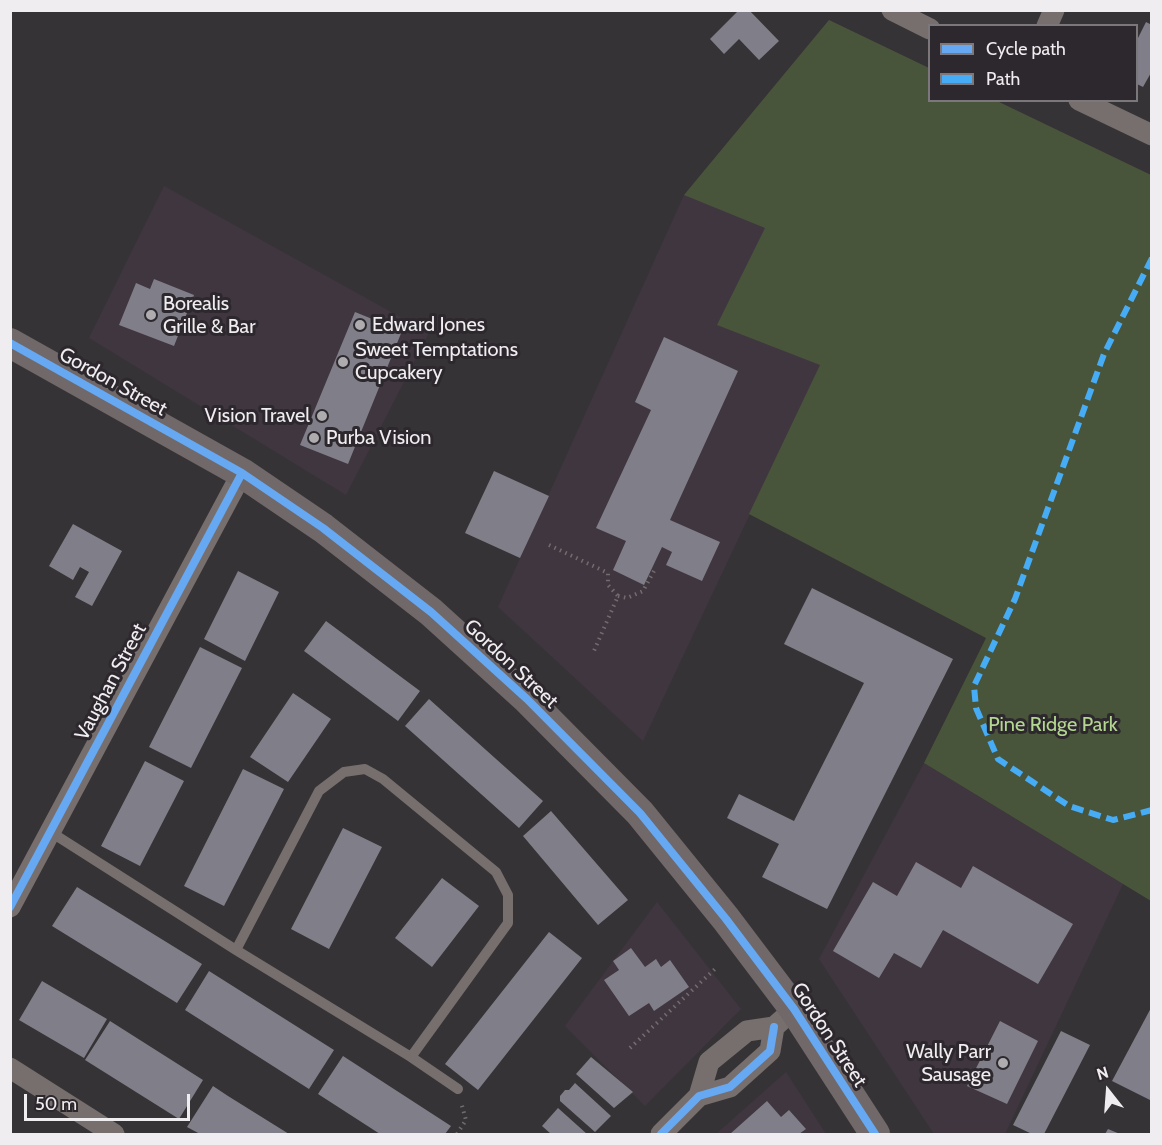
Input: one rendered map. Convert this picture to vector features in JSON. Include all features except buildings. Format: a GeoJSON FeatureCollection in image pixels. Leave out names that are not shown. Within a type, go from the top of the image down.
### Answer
{"type":"FeatureCollection","features":[{"type":"Feature","properties":{"kind":"main road","name":"Gordon Street"},"geometry":{"type":"LineString","coordinates":[[10,343],[242,473],[323,528],[431,612],[527,699],[640,813],[784,1018],[875,1134]]}},
{"type":"Feature","properties":{"kind":"street"},"geometry":{"type":"LineString","coordinates":[[892,10],[928,28]]}},
{"type":"Feature","properties":{"kind":"street"},"geometry":{"type":"LineString","coordinates":[[1048,24],[1054,10]]}},
{"type":"Feature","properties":{"kind":"street"},"geometry":{"type":"LineString","coordinates":[[1083,102],[1152,135]]}},
{"type":"Feature","properties":{"kind":"street","name":"Vaughan Street"},"geometry":{"type":"LineString","coordinates":[[10,907],[242,473]]}},
{"type":"Feature","properties":{"kind":"street"},"geometry":{"type":"LineString","coordinates":[[699,1096],[730,1087],[770,1051],[784,1018]]}},
{"type":"Feature","properties":{"kind":"street"},"geometry":{"type":"LineString","coordinates":[[661,1134],[699,1096],[709,1062],[747,1031],[784,1018]]}},
{"type":"Feature","properties":{"kind":"street"},"geometry":{"type":"LineString","coordinates":[[10,1068],[114,1134]]}},
{"type":"Feature","properties":{"kind":"lane"},"geometry":{"type":"LineString","coordinates":[[236,950],[319,791],[344,772],[366,769],[383,779],[496,872],[508,896],[508,923],[411,1057]]}},
{"type":"Feature","properties":{"kind":"lane"},"geometry":{"type":"LineString","coordinates":[[49,831],[236,950],[411,1057],[458,1089]]}},
{"type":"Feature","properties":{"kind":"path"},"geometry":{"type":"LineString","coordinates":[[549,546],[608,573],[608,585],[618,596],[627,598],[643,591],[654,571]]}},
{"type":"Feature","properties":{"kind":"path"},"geometry":{"type":"LineString","coordinates":[[593,653],[618,596]]}},
{"type":"Feature","properties":{"kind":"path"},"geometry":{"type":"LineString","coordinates":[[630,1048],[715,969]]}},
{"type":"Feature","properties":{"kind":"path"},"geometry":{"type":"LineString","coordinates":[[457,1134],[466,1120],[458,1089]]}},
{"type":"Feature","properties":{"kind":"shaded area"},"geometry":{"type":"Polygon","coordinates":[[[829,20],[928,68],[928,102],[999,102],[1151,175],[987,638],[750,514],[643,741],[498,607],[684,195],[829,20]]]}},
{"type":"Feature","properties":{"kind":"shaded area"},"geometry":{"type":"Polygon","coordinates":[[[164,186],[429,333],[346,495],[89,338],[164,186]]]}},
{"type":"Feature","properties":{"kind":"shaded area"},"geometry":{"type":"Polygon","coordinates":[[[924,763],[1123,884],[1005,1134],[934,1134],[819,959],[924,763]]]}},
{"type":"Feature","properties":{"kind":"shaded area"},"geometry":{"type":"Polygon","coordinates":[[[657,902],[741,1009],[645,1106],[565,1026],[657,902]]]}},
{"type":"Feature","properties":{"kind":"shaded area"},"geometry":{"type":"Polygon","coordinates":[[[786,1072],[826,1134],[716,1134],[786,1072]]]}},
{"type":"Feature","properties":{"kind":"green space","name":"Pine Ridge Park"},"geometry":{"type":"Polygon","coordinates":[[[829,20],[928,68],[928,102],[999,102],[1151,175],[1151,901],[924,763],[986,638],[749,514],[820,365],[717,325],[765,228],[684,195],[829,20]]]}},
{"type":"Feature","properties":{"kind":"marked path"},"geometry":{"type":"LineString","coordinates":[[1152,258],[1104,354],[1015,599],[974,686],[976,708],[998,759],[1069,806],[1113,820],[1152,810]]}},
{"type":"Feature","properties":{"kind":"cycle path"},"geometry":{"type":"LineString","coordinates":[[10,343],[242,473],[323,528],[431,612],[527,699],[640,813],[726,919],[794,1009],[875,1134]]}},
{"type":"Feature","properties":{"kind":"cycle path"},"geometry":{"type":"LineString","coordinates":[[10,907],[242,473]]}},
{"type":"Feature","properties":{"kind":"cycle path"},"geometry":{"type":"LineString","coordinates":[[661,1134],[699,1096],[730,1087],[770,1051],[774,1027]]}},
{"type":"Feature","properties":{"kind":"place","name":"Borealis Grille & Bar"},"geometry":{"type":"Point","coordinates":[151,315]}},
{"type":"Feature","properties":{"kind":"place","name":"Edward Jones"},"geometry":{"type":"Point","coordinates":[360,325]}},
{"type":"Feature","properties":{"kind":"place","name":"Sweet Temptations Cupcakery"},"geometry":{"type":"Point","coordinates":[343,362]}},
{"type":"Feature","properties":{"kind":"place","name":"Vision Travel"},"geometry":{"type":"Point","coordinates":[322,416]}},
{"type":"Feature","properties":{"kind":"place","name":"Purba Vision"},"geometry":{"type":"Point","coordinates":[314,438]}},
{"type":"Feature","properties":{"kind":"place","name":"Wally Parr Sausage"},"geometry":{"type":"Point","coordinates":[1003,1063]}}]}
